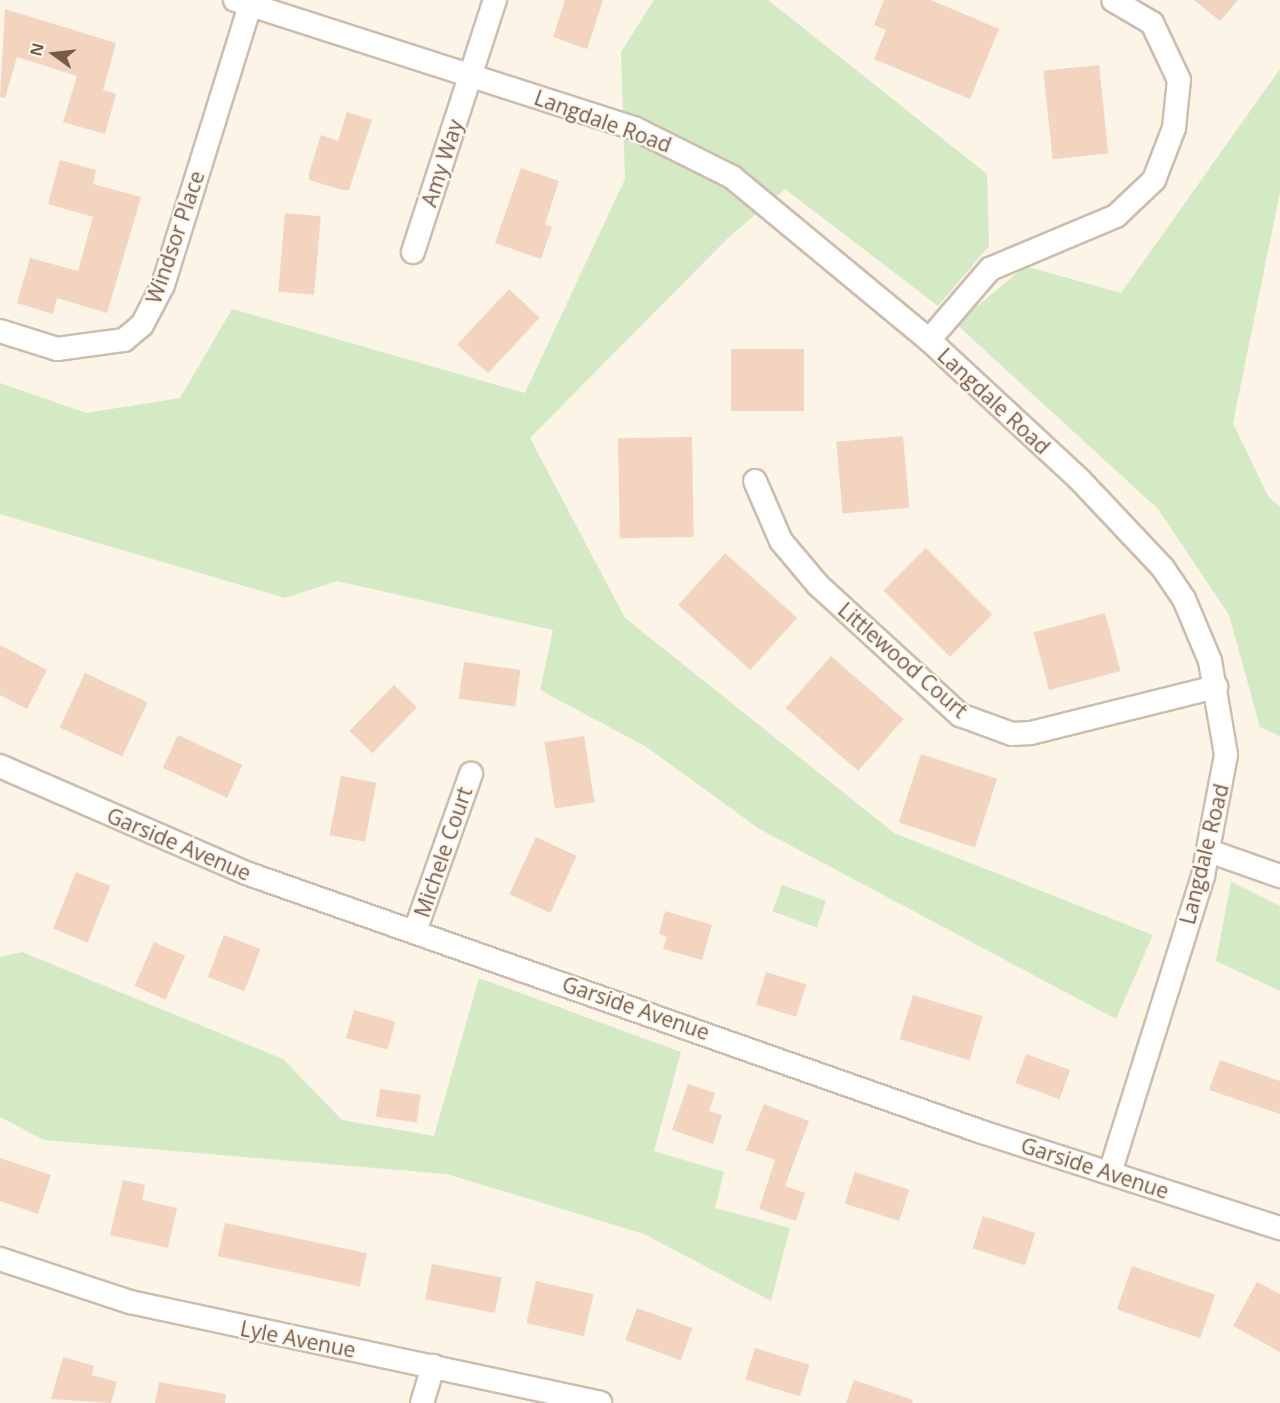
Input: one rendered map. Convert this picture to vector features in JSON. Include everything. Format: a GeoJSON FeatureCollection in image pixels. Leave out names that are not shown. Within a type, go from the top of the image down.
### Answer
{"type":"FeatureCollection","features":[{"type":"Feature","properties":{"kind":"street","name":"Amy Way"},"geometry":{"type":"LineString","coordinates":[[413,252],[495,0]]}},
{"type":"Feature","properties":{"kind":"street"},"geometry":{"type":"LineString","coordinates":[[929,340],[990,269],[1116,216],[1154,180],[1174,128],[1179,80],[1152,23],[1113,0]]}},
{"type":"Feature","properties":{"kind":"street","name":"Langdale Road"},"geometry":{"type":"LineString","coordinates":[[246,2],[634,128],[702,159],[772,208],[929,340],[1080,480],[1163,568],[1197,626],[1216,687],[1226,754],[1209,851],[1110,1173]]}},
{"type":"Feature","properties":{"kind":"street","name":"Windsor Place"},"geometry":{"type":"LineString","coordinates":[[0,331],[57,349],[124,340],[142,325],[163,285],[246,2]]}},
{"type":"Feature","properties":{"kind":"street","name":"Littlewood Court"},"geometry":{"type":"LineString","coordinates":[[755,482],[780,541],[818,585],[960,715],[1012,734],[1031,733],[1216,687]]}},
{"type":"Feature","properties":{"kind":"street","name":"Garside Avenue"},"geometry":{"type":"LineString","coordinates":[[0,766],[199,855],[1110,1173],[1280,1228]]}},
{"type":"Feature","properties":{"kind":"street","name":"Michele Court"},"geometry":{"type":"LineString","coordinates":[[415,931],[471,774]]}},
{"type":"Feature","properties":{"kind":"street"},"geometry":{"type":"LineString","coordinates":[[1209,851],[1280,876]]}},
{"type":"Feature","properties":{"kind":"street","name":"Lyle Avenue"},"geometry":{"type":"LineString","coordinates":[[0,1259],[130,1302],[600,1403]]}},
{"type":"Feature","properties":{"kind":"street"},"geometry":{"type":"LineString","coordinates":[[422,1403],[433,1366]]}},
{"type":"Feature","properties":{"kind":"green space"},"geometry":{"type":"Polygon","coordinates":[[[654,0],[768,0],[987,174],[989,246],[938,306],[785,189],[729,237],[530,438],[625,618],[894,833],[1153,935],[1116,1019],[758,828],[645,746],[540,690],[553,630],[337,581],[285,598],[0,514],[0,383],[86,413],[180,398],[232,309],[525,393],[625,179],[621,52],[654,0]]]}},
{"type":"Feature","properties":{"kind":"green space"},"geometry":{"type":"Polygon","coordinates":[[[1280,69],[1280,192],[1233,423],[1268,496],[1280,507],[1280,736],[1260,727],[1229,615],[1158,509],[956,324],[1025,266],[1121,293],[1280,69]]]}},
{"type":"Feature","properties":{"kind":"green space"},"geometry":{"type":"Polygon","coordinates":[[[1231,882],[1280,906],[1280,991],[1216,961],[1231,882]]]}},
{"type":"Feature","properties":{"kind":"green space"},"geometry":{"type":"Polygon","coordinates":[[[782,885],[826,901],[817,927],[772,911],[782,885]]]}},
{"type":"Feature","properties":{"kind":"green space"},"geometry":{"type":"Polygon","coordinates":[[[22,952],[283,1059],[342,1120],[434,1136],[479,978],[681,1052],[654,1151],[724,1172],[715,1208],[790,1228],[771,1301],[644,1234],[447,1174],[44,1140],[0,1117],[0,957],[22,952]]]}},
{"type":"Feature","properties":{"kind":"building"},"geometry":{"type":"Polygon","coordinates":[[[565,0],[603,0],[587,49],[553,37],[565,0]]]}},
{"type":"Feature","properties":{"kind":"building"},"geometry":{"type":"Polygon","coordinates":[[[884,0],[931,0],[999,29],[970,99],[874,59],[886,30],[874,25],[884,0]]]}},
{"type":"Feature","properties":{"kind":"building"},"geometry":{"type":"Polygon","coordinates":[[[1194,0],[1238,0],[1220,21],[1194,0]]]}},
{"type":"Feature","properties":{"kind":"building"},"geometry":{"type":"Polygon","coordinates":[[[5,9],[116,43],[103,90],[116,94],[105,134],[63,122],[77,76],[17,57],[5,98],[0,97],[5,9]]]}},
{"type":"Feature","properties":{"kind":"building"},"geometry":{"type":"Polygon","coordinates":[[[1099,65],[1108,154],[1053,159],[1043,71],[1099,65]]]}},
{"type":"Feature","properties":{"kind":"building"},"geometry":{"type":"Polygon","coordinates":[[[347,112],[372,120],[349,190],[342,190],[309,180],[309,173],[321,135],[338,141],[347,112]]]}},
{"type":"Feature","properties":{"kind":"building"},"geometry":{"type":"Polygon","coordinates":[[[60,160],[96,170],[93,184],[141,197],[107,313],[57,298],[53,314],[17,303],[30,258],[78,271],[93,217],[48,204],[60,160]]]}},
{"type":"Feature","properties":{"kind":"building"},"geometry":{"type":"Polygon","coordinates":[[[521,168],[559,181],[545,224],[552,227],[541,259],[495,243],[521,168]]]}},
{"type":"Feature","properties":{"kind":"building"},"geometry":{"type":"Polygon","coordinates":[[[285,213],[321,216],[314,295],[278,292],[285,213]]]}},
{"type":"Feature","properties":{"kind":"building"},"geometry":{"type":"Polygon","coordinates":[[[509,289],[540,318],[488,373],[457,345],[509,289]]]}},
{"type":"Feature","properties":{"kind":"building"},"geometry":{"type":"Polygon","coordinates":[[[731,349],[804,349],[804,411],[731,411],[731,349]]]}},
{"type":"Feature","properties":{"kind":"building"},"geometry":{"type":"Polygon","coordinates":[[[903,436],[909,508],[843,514],[836,442],[903,436]]]}},
{"type":"Feature","properties":{"kind":"building"},"geometry":{"type":"Polygon","coordinates":[[[692,437],[694,537],[620,538],[618,438],[692,437]]]}},
{"type":"Feature","properties":{"kind":"building"},"geometry":{"type":"Polygon","coordinates":[[[926,548],[992,614],[950,657],[884,590],[926,548]]]}},
{"type":"Feature","properties":{"kind":"building"},"geometry":{"type":"Polygon","coordinates":[[[725,553],[797,618],[750,670],[678,605],[725,553]]]}},
{"type":"Feature","properties":{"kind":"building"},"geometry":{"type":"Polygon","coordinates":[[[1105,613],[1121,671],[1049,690],[1034,632],[1105,613]]]}},
{"type":"Feature","properties":{"kind":"building"},"geometry":{"type":"Polygon","coordinates":[[[0,645],[47,670],[27,709],[0,695],[0,645]]]}},
{"type":"Feature","properties":{"kind":"building"},"geometry":{"type":"Polygon","coordinates":[[[831,656],[903,719],[858,771],[786,708],[831,656]]]}},
{"type":"Feature","properties":{"kind":"building"},"geometry":{"type":"Polygon","coordinates":[[[464,662],[520,670],[515,707],[459,699],[464,662]]]}},
{"type":"Feature","properties":{"kind":"building"},"geometry":{"type":"Polygon","coordinates":[[[85,673],[148,702],[122,757],[60,727],[85,673]]]}},
{"type":"Feature","properties":{"kind":"building"},"geometry":{"type":"Polygon","coordinates":[[[394,685],[417,707],[373,753],[350,731],[394,685]]]}},
{"type":"Feature","properties":{"kind":"building"},"geometry":{"type":"Polygon","coordinates":[[[178,735],[242,765],[227,798],[163,768],[178,735]]]}},
{"type":"Feature","properties":{"kind":"building"},"geometry":{"type":"Polygon","coordinates":[[[584,736],[594,802],[555,808],[544,742],[584,736]]]}},
{"type":"Feature","properties":{"kind":"building"},"geometry":{"type":"Polygon","coordinates":[[[921,754],[997,779],[975,847],[899,822],[921,754]]]}},
{"type":"Feature","properties":{"kind":"building"},"geometry":{"type":"Polygon","coordinates":[[[341,776],[376,783],[365,842],[330,835],[341,776]]]}},
{"type":"Feature","properties":{"kind":"building"},"geometry":{"type":"Polygon","coordinates":[[[536,837],[577,856],[550,913],[509,894],[536,837]]]}},
{"type":"Feature","properties":{"kind":"building"},"geometry":{"type":"Polygon","coordinates":[[[76,872],[110,886],[87,942],[53,929],[76,872]]]}},
{"type":"Feature","properties":{"kind":"building"},"geometry":{"type":"Polygon","coordinates":[[[665,911],[712,925],[702,960],[663,949],[667,937],[659,934],[665,911]]]}},
{"type":"Feature","properties":{"kind":"building"},"geometry":{"type":"Polygon","coordinates":[[[224,935],[260,949],[244,991],[208,977],[224,935]]]}},
{"type":"Feature","properties":{"kind":"building"},"geometry":{"type":"Polygon","coordinates":[[[154,942],[185,956],[166,1000],[134,986],[154,942]]]}},
{"type":"Feature","properties":{"kind":"building"},"geometry":{"type":"Polygon","coordinates":[[[766,972],[806,984],[796,1017],[756,1005],[766,972]]]}},
{"type":"Feature","properties":{"kind":"building"},"geometry":{"type":"Polygon","coordinates":[[[913,995],[983,1016],[969,1060],[900,1039],[913,995]]]}},
{"type":"Feature","properties":{"kind":"building"},"geometry":{"type":"Polygon","coordinates":[[[354,1010],[395,1022],[387,1050],[346,1038],[354,1010]]]}},
{"type":"Feature","properties":{"kind":"building"},"geometry":{"type":"Polygon","coordinates":[[[1026,1054],[1070,1070],[1060,1099],[1015,1083],[1026,1054]]]}},
{"type":"Feature","properties":{"kind":"building"},"geometry":{"type":"Polygon","coordinates":[[[1220,1060],[1280,1081],[1280,1114],[1209,1090],[1220,1060]]]}},
{"type":"Feature","properties":{"kind":"building"},"geometry":{"type":"Polygon","coordinates":[[[688,1084],[715,1093],[709,1111],[722,1115],[713,1144],[672,1130],[688,1084]]]}},
{"type":"Feature","properties":{"kind":"building"},"geometry":{"type":"Polygon","coordinates":[[[380,1089],[421,1095],[417,1122],[376,1117],[380,1089]]]}},
{"type":"Feature","properties":{"kind":"building"},"geometry":{"type":"Polygon","coordinates":[[[764,1104],[809,1121],[785,1186],[805,1193],[796,1221],[759,1209],[775,1160],[746,1150],[764,1104]]]}},
{"type":"Feature","properties":{"kind":"building"},"geometry":{"type":"Polygon","coordinates":[[[0,1158],[51,1175],[38,1214],[0,1201],[0,1158]]]}},
{"type":"Feature","properties":{"kind":"building"},"geometry":{"type":"Polygon","coordinates":[[[855,1172],[909,1190],[899,1221],[845,1203],[855,1172]]]}},
{"type":"Feature","properties":{"kind":"building"},"geometry":{"type":"Polygon","coordinates":[[[123,1180],[145,1185],[142,1200],[177,1208],[168,1248],[110,1235],[123,1180]]]}},
{"type":"Feature","properties":{"kind":"building"},"geometry":{"type":"Polygon","coordinates":[[[983,1216],[1035,1233],[1025,1265],[972,1248],[983,1216]]]}},
{"type":"Feature","properties":{"kind":"building"},"geometry":{"type":"Polygon","coordinates":[[[225,1223],[367,1253],[360,1286],[218,1256],[225,1223]]]}},
{"type":"Feature","properties":{"kind":"building"},"geometry":{"type":"Polygon","coordinates":[[[432,1264],[502,1278],[495,1313],[425,1299],[432,1264]]]}},
{"type":"Feature","properties":{"kind":"building"},"geometry":{"type":"Polygon","coordinates":[[[1132,1266],[1215,1295],[1200,1338],[1117,1309],[1132,1266]]]}},
{"type":"Feature","properties":{"kind":"building"},"geometry":{"type":"Polygon","coordinates":[[[536,1281],[593,1294],[584,1336],[526,1323],[536,1281]]]}},
{"type":"Feature","properties":{"kind":"building"},"geometry":{"type":"Polygon","coordinates":[[[1257,1282],[1280,1294],[1280,1352],[1233,1326],[1257,1282]]]}},
{"type":"Feature","properties":{"kind":"building"},"geometry":{"type":"Polygon","coordinates":[[[637,1308],[692,1328],[681,1360],[625,1340],[637,1308]]]}},
{"type":"Feature","properties":{"kind":"building"},"geometry":{"type":"Polygon","coordinates":[[[755,1348],[810,1365],[800,1396],[745,1380],[755,1348]]]}},
{"type":"Feature","properties":{"kind":"building"},"geometry":{"type":"Polygon","coordinates":[[[63,1357],[94,1366],[92,1375],[117,1382],[111,1403],[51,1399],[63,1357]]]}},
{"type":"Feature","properties":{"kind":"building"},"geometry":{"type":"Polygon","coordinates":[[[854,1380],[913,1400],[912,1403],[846,1403],[854,1380]]]}},
{"type":"Feature","properties":{"kind":"building"},"geometry":{"type":"Polygon","coordinates":[[[159,1382],[226,1394],[225,1403],[155,1403],[159,1382]]]}}]}
